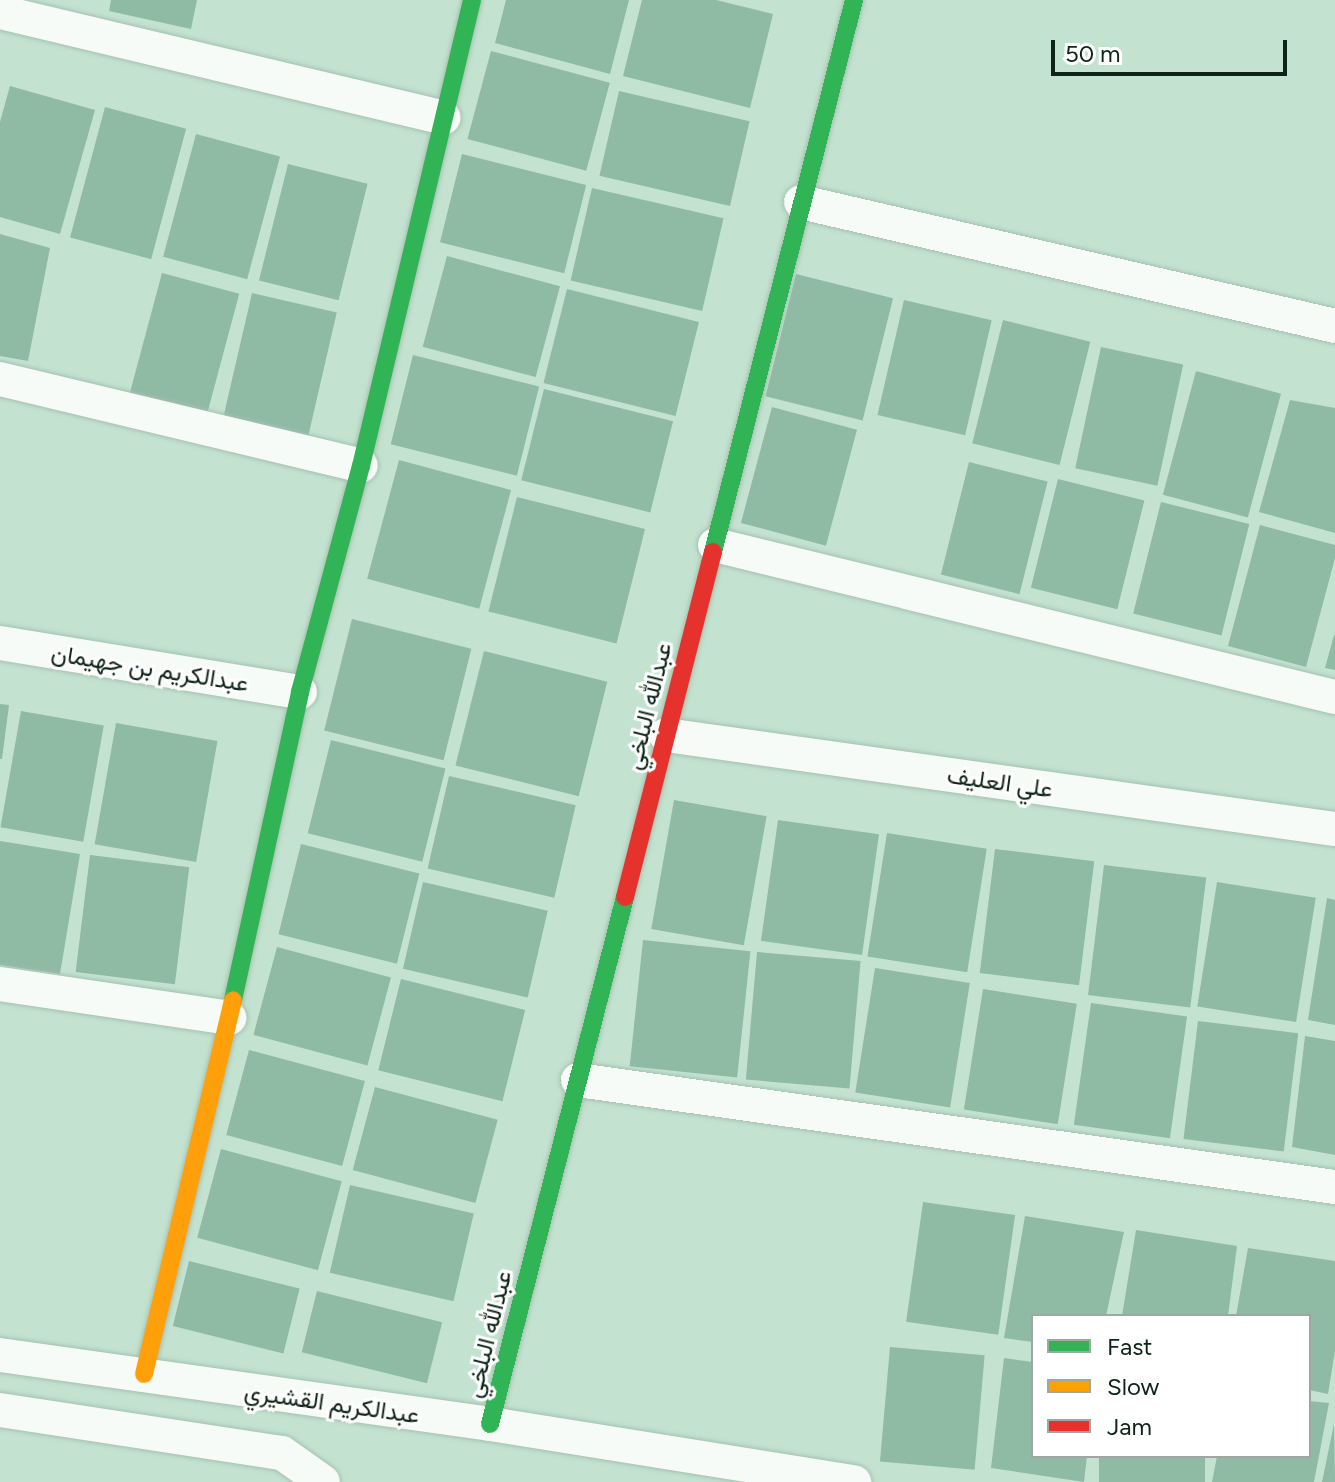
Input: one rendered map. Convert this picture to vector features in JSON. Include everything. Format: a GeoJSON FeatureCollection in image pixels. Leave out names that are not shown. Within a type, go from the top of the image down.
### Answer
{"type":"FeatureCollection","features":[{"type":"Feature","properties":{"kind":"street"},"geometry":{"type":"LineString","coordinates":[[144,1374],[229,1018],[300,692],[361,466],[472,0]]}},
{"type":"Feature","properties":{"kind":"street","name":"عبدالله البلخي"},"geometry":{"type":"LineString","coordinates":[[490,1424],[854,0]]}},
{"type":"Feature","properties":{"kind":"street"},"geometry":{"type":"LineString","coordinates":[[0,12],[444,118]]}},
{"type":"Feature","properties":{"kind":"street"},"geometry":{"type":"LineString","coordinates":[[801,202],[1335,326]]}},
{"type":"Feature","properties":{"kind":"street"},"geometry":{"type":"LineString","coordinates":[[0,379],[361,466]]}},
{"type":"Feature","properties":{"kind":"street"},"geometry":{"type":"LineString","coordinates":[[715,545],[1335,697]]}},
{"type":"Feature","properties":{"kind":"street","name":"عبدالكريم بن جهيمان"},"geometry":{"type":"LineString","coordinates":[[0,643],[300,692]]}},
{"type":"Feature","properties":{"kind":"street","name":"علي العليف"},"geometry":{"type":"LineString","coordinates":[[666,735],[1335,829]]}},
{"type":"Feature","properties":{"kind":"street"},"geometry":{"type":"LineString","coordinates":[[0,984],[229,1018]]}},
{"type":"Feature","properties":{"kind":"street"},"geometry":{"type":"LineString","coordinates":[[578,1080],[1335,1187]]}},
{"type":"Feature","properties":{"kind":"street","name":"عبدالكريم القشيري"},"geometry":{"type":"LineString","coordinates":[[0,1355],[144,1374],[229,1390],[490,1424],[854,1482]]}},
{"type":"Feature","properties":{"kind":"street"},"geometry":{"type":"LineString","coordinates":[[0,1410],[282,1453],[323,1482]]}},
{"type":"Feature","properties":{"kind":"building"},"geometry":{"type":"Polygon","coordinates":[[[111,0],[197,0],[191,29],[109,11],[111,0]]]}},
{"type":"Feature","properties":{"kind":"building"},"geometry":{"type":"Polygon","coordinates":[[[506,0],[629,0],[610,74],[495,43],[506,0]]]}},
{"type":"Feature","properties":{"kind":"building"},"geometry":{"type":"Polygon","coordinates":[[[642,0],[716,0],[773,14],[750,108],[623,76],[642,0]]]}},
{"type":"Feature","properties":{"kind":"building"},"geometry":{"type":"Polygon","coordinates":[[[491,51],[610,83],[586,171],[467,139],[491,51]]]}},
{"type":"Feature","properties":{"kind":"building"},"geometry":{"type":"Polygon","coordinates":[[[10,86],[95,110],[60,234],[0,217],[0,122],[10,86]]]}},
{"type":"Feature","properties":{"kind":"building"},"geometry":{"type":"Polygon","coordinates":[[[619,91],[750,121],[730,206],[599,176],[619,91]]]}},
{"type":"Feature","properties":{"kind":"building"},"geometry":{"type":"Polygon","coordinates":[[[105,107],[186,129],[151,259],[70,237],[105,107]]]}},
{"type":"Feature","properties":{"kind":"building"},"geometry":{"type":"Polygon","coordinates":[[[196,134],[280,157],[247,279],[163,257],[196,134]]]}},
{"type":"Feature","properties":{"kind":"building"},"geometry":{"type":"Polygon","coordinates":[[[462,154],[586,185],[564,273],[440,242],[462,154]]]}},
{"type":"Feature","properties":{"kind":"building"},"geometry":{"type":"Polygon","coordinates":[[[288,164],[368,184],[339,300],[259,280],[288,164]]]}},
{"type":"Feature","properties":{"kind":"building"},"geometry":{"type":"Polygon","coordinates":[[[592,188],[724,218],[702,311],[571,281],[592,188]]]}},
{"type":"Feature","properties":{"kind":"building"},"geometry":{"type":"Polygon","coordinates":[[[0,234],[50,248],[28,361],[0,356],[0,234]]]}},
{"type":"Feature","properties":{"kind":"building"},"geometry":{"type":"Polygon","coordinates":[[[447,256],[560,286],[536,377],[423,347],[447,256]]]}},
{"type":"Feature","properties":{"kind":"building"},"geometry":{"type":"Polygon","coordinates":[[[162,273],[239,294],[207,414],[130,394],[162,273]]]}},
{"type":"Feature","properties":{"kind":"building"},"geometry":{"type":"Polygon","coordinates":[[[796,274],[893,298],[863,420],[766,396],[796,274]]]}},
{"type":"Feature","properties":{"kind":"building"},"geometry":{"type":"Polygon","coordinates":[[[567,289],[699,322],[675,416],[544,383],[567,289]]]}},
{"type":"Feature","properties":{"kind":"building"},"geometry":{"type":"Polygon","coordinates":[[[252,293],[337,313],[308,439],[223,420],[252,293]]]}},
{"type":"Feature","properties":{"kind":"building"},"geometry":{"type":"Polygon","coordinates":[[[904,300],[992,320],[965,435],[877,415],[904,300]]]}},
{"type":"Feature","properties":{"kind":"building"},"geometry":{"type":"Polygon","coordinates":[[[1003,320],[1090,342],[1060,465],[972,443],[1003,320]]]}},
{"type":"Feature","properties":{"kind":"building"},"geometry":{"type":"Polygon","coordinates":[[[1101,347],[1183,364],[1157,486],[1075,468],[1101,347]]]}},
{"type":"Feature","properties":{"kind":"building"},"geometry":{"type":"Polygon","coordinates":[[[413,355],[539,386],[517,476],[391,444],[413,355]]]}},
{"type":"Feature","properties":{"kind":"building"},"geometry":{"type":"Polygon","coordinates":[[[1196,371],[1281,394],[1248,517],[1163,495],[1196,371]]]}},
{"type":"Feature","properties":{"kind":"building"},"geometry":{"type":"Polygon","coordinates":[[[544,389],[673,421],[650,512],[521,480],[544,389]]]}},
{"type":"Feature","properties":{"kind":"building"},"geometry":{"type":"Polygon","coordinates":[[[1290,400],[1335,408],[1335,533],[1259,512],[1290,400]]]}},
{"type":"Feature","properties":{"kind":"building"},"geometry":{"type":"Polygon","coordinates":[[[772,407],[857,430],[826,546],[741,523],[772,407]]]}},
{"type":"Feature","properties":{"kind":"building"},"geometry":{"type":"Polygon","coordinates":[[[399,460],[511,490],[479,609],[367,579],[399,460]]]}},
{"type":"Feature","properties":{"kind":"building"},"geometry":{"type":"Polygon","coordinates":[[[969,462],[1048,482],[1020,594],[941,575],[969,462]]]}},
{"type":"Feature","properties":{"kind":"building"},"geometry":{"type":"Polygon","coordinates":[[[1058,479],[1144,501],[1117,609],[1031,588],[1058,479]]]}},
{"type":"Feature","properties":{"kind":"building"},"geometry":{"type":"Polygon","coordinates":[[[517,497],[645,529],[617,643],[488,611],[517,497]]]}},
{"type":"Feature","properties":{"kind":"building"},"geometry":{"type":"Polygon","coordinates":[[[1161,502],[1249,524],[1221,636],[1133,614],[1161,502]]]}},
{"type":"Feature","properties":{"kind":"building"},"geometry":{"type":"Polygon","coordinates":[[[1260,525],[1335,545],[1335,558],[1306,667],[1228,646],[1260,525]]]}},
{"type":"Feature","properties":{"kind":"building"},"geometry":{"type":"Polygon","coordinates":[[[352,619],[471,649],[444,760],[324,731],[352,619]]]}},
{"type":"Feature","properties":{"kind":"building"},"geometry":{"type":"Polygon","coordinates":[[[1335,635],[1335,670],[1325,668],[1335,635]]]}},
{"type":"Feature","properties":{"kind":"building"},"geometry":{"type":"Polygon","coordinates":[[[484,651],[607,682],[579,796],[455,765],[484,651]]]}},
{"type":"Feature","properties":{"kind":"building"},"geometry":{"type":"Polygon","coordinates":[[[0,704],[9,705],[2,759],[0,759],[0,704]]]}},
{"type":"Feature","properties":{"kind":"building"},"geometry":{"type":"Polygon","coordinates":[[[21,711],[104,726],[83,842],[1,827],[21,711]]]}},
{"type":"Feature","properties":{"kind":"building"},"geometry":{"type":"Polygon","coordinates":[[[116,723],[217,741],[196,862],[95,844],[116,723]]]}},
{"type":"Feature","properties":{"kind":"building"},"geometry":{"type":"Polygon","coordinates":[[[331,740],[445,769],[422,862],[308,833],[331,740]]]}},
{"type":"Feature","properties":{"kind":"building"},"geometry":{"type":"Polygon","coordinates":[[[449,776],[576,805],[554,898],[428,869],[449,776]]]}},
{"type":"Feature","properties":{"kind":"building"},"geometry":{"type":"Polygon","coordinates":[[[674,800],[767,816],[744,945],[651,929],[674,800]]]}},
{"type":"Feature","properties":{"kind":"building"},"geometry":{"type":"Polygon","coordinates":[[[778,820],[879,834],[862,955],[761,941],[778,820]]]}},
{"type":"Feature","properties":{"kind":"building"},"geometry":{"type":"Polygon","coordinates":[[[887,833],[987,849],[967,972],[867,956],[887,833]]]}},
{"type":"Feature","properties":{"kind":"building"},"geometry":{"type":"Polygon","coordinates":[[[0,841],[80,854],[60,974],[0,965],[0,841]]]}},
{"type":"Feature","properties":{"kind":"building"},"geometry":{"type":"Polygon","coordinates":[[[301,844],[419,874],[397,964],[279,934],[301,844]]]}},
{"type":"Feature","properties":{"kind":"building"},"geometry":{"type":"Polygon","coordinates":[[[995,849],[1094,861],[1079,985],[980,973],[995,849]]]}},
{"type":"Feature","properties":{"kind":"building"},"geometry":{"type":"Polygon","coordinates":[[[90,855],[189,867],[175,984],[76,972],[90,855]]]}},
{"type":"Feature","properties":{"kind":"building"},"geometry":{"type":"Polygon","coordinates":[[[1104,865],[1206,878],[1190,1008],[1088,995],[1104,865]]]}},
{"type":"Feature","properties":{"kind":"building"},"geometry":{"type":"Polygon","coordinates":[[[423,882],[548,911],[528,998],[403,969],[423,882]]]}},
{"type":"Feature","properties":{"kind":"building"},"geometry":{"type":"Polygon","coordinates":[[[1217,882],[1316,898],[1296,1022],[1197,1006],[1217,882]]]}},
{"type":"Feature","properties":{"kind":"building"},"geometry":{"type":"Polygon","coordinates":[[[1327,898],[1335,900],[1335,1025],[1308,1020],[1327,898]]]}},
{"type":"Feature","properties":{"kind":"building"},"geometry":{"type":"Polygon","coordinates":[[[643,940],[750,951],[737,1078],[630,1066],[643,940]]]}},
{"type":"Feature","properties":{"kind":"building"},"geometry":{"type":"Polygon","coordinates":[[[277,947],[391,978],[367,1065],[253,1035],[277,947]]]}},
{"type":"Feature","properties":{"kind":"building"},"geometry":{"type":"Polygon","coordinates":[[[757,952],[861,961],[849,1089],[746,1080],[757,952]]]}},
{"type":"Feature","properties":{"kind":"building"},"geometry":{"type":"Polygon","coordinates":[[[875,968],[970,983],[950,1107],[855,1092],[875,968]]]}},
{"type":"Feature","properties":{"kind":"building"},"geometry":{"type":"Polygon","coordinates":[[[401,979],[525,1010],[502,1101],[378,1070],[401,979]]]}},
{"type":"Feature","properties":{"kind":"building"},"geometry":{"type":"Polygon","coordinates":[[[983,989],[1077,1004],[1058,1124],[964,1109],[983,989]]]}},
{"type":"Feature","properties":{"kind":"building"},"geometry":{"type":"Polygon","coordinates":[[[1091,1003],[1187,1016],[1170,1138],[1074,1125],[1091,1003]]]}},
{"type":"Feature","properties":{"kind":"building"},"geometry":{"type":"Polygon","coordinates":[[[1198,1021],[1298,1033],[1284,1151],[1183,1139],[1198,1021]]]}},
{"type":"Feature","properties":{"kind":"building"},"geometry":{"type":"Polygon","coordinates":[[[1305,1036],[1335,1041],[1335,1155],[1292,1147],[1305,1036]]]}},
{"type":"Feature","properties":{"kind":"building"},"geometry":{"type":"Polygon","coordinates":[[[249,1050],[365,1081],[342,1166],[226,1135],[249,1050]]]}},
{"type":"Feature","properties":{"kind":"building"},"geometry":{"type":"Polygon","coordinates":[[[375,1087],[498,1120],[475,1203],[353,1170],[375,1087]]]}},
{"type":"Feature","properties":{"kind":"building"},"geometry":{"type":"Polygon","coordinates":[[[221,1149],[342,1181],[318,1270],[197,1238],[221,1149]]]}},
{"type":"Feature","properties":{"kind":"building"},"geometry":{"type":"Polygon","coordinates":[[[350,1185],[474,1214],[453,1301],[330,1273],[350,1185]]]}},
{"type":"Feature","properties":{"kind":"building"},"geometry":{"type":"Polygon","coordinates":[[[923,1202],[1015,1215],[998,1335],[906,1322],[923,1202]]]}},
{"type":"Feature","properties":{"kind":"building"},"geometry":{"type":"Polygon","coordinates":[[[1025,1216],[1124,1232],[1106,1314],[1031,1314],[1031,1342],[1004,1338],[1025,1216]]]}},
{"type":"Feature","properties":{"kind":"building"},"geometry":{"type":"Polygon","coordinates":[[[1136,1230],[1237,1246],[1228,1314],[1122,1314],[1136,1230]]]}},
{"type":"Feature","properties":{"kind":"building"},"geometry":{"type":"Polygon","coordinates":[[[1248,1248],[1335,1261],[1335,1351],[1328,1394],[1311,1390],[1311,1314],[1236,1314],[1248,1248]]]}},
{"type":"Feature","properties":{"kind":"building"},"geometry":{"type":"Polygon","coordinates":[[[189,1261],[300,1289],[283,1354],[173,1326],[189,1261]]]}},
{"type":"Feature","properties":{"kind":"building"},"geometry":{"type":"Polygon","coordinates":[[[317,1291],[442,1322],[427,1383],[302,1352],[317,1291]]]}},
{"type":"Feature","properties":{"kind":"building"},"geometry":{"type":"Polygon","coordinates":[[[890,1347],[985,1355],[975,1470],[880,1462],[890,1347]]]}},
{"type":"Feature","properties":{"kind":"building"},"geometry":{"type":"Polygon","coordinates":[[[1004,1358],[1031,1362],[1031,1458],[1087,1458],[1084,1482],[991,1468],[1004,1358]]]}},
{"type":"Feature","properties":{"kind":"building"},"geometry":{"type":"Polygon","coordinates":[[[1311,1401],[1329,1403],[1314,1482],[1212,1482],[1217,1458],[1311,1458],[1311,1401]]]}},
{"type":"Feature","properties":{"kind":"building"},"geometry":{"type":"Polygon","coordinates":[[[1334,1424],[1335,1482],[1322,1482],[1334,1424]]]}},
{"type":"Feature","properties":{"kind":"building"},"geometry":{"type":"Polygon","coordinates":[[[1099,1458],[1205,1458],[1205,1482],[1099,1482],[1099,1458]]]}},
{"type":"Feature","properties":{"kind":"traffic: fast"},"geometry":{"type":"LineString","coordinates":[[233,1000],[300,692],[361,466],[472,0]]}},
{"type":"Feature","properties":{"kind":"traffic: fast"},"geometry":{"type":"LineString","coordinates":[[713,552],[854,0]]}},
{"type":"Feature","properties":{"kind":"traffic: fast"},"geometry":{"type":"LineString","coordinates":[[490,1424],[625,897]]}},
{"type":"Feature","properties":{"kind":"traffic: slow"},"geometry":{"type":"LineString","coordinates":[[144,1374],[233,1000]]}},
{"type":"Feature","properties":{"kind":"traffic: jam"},"geometry":{"type":"LineString","coordinates":[[625,897],[713,552]]}}]}
